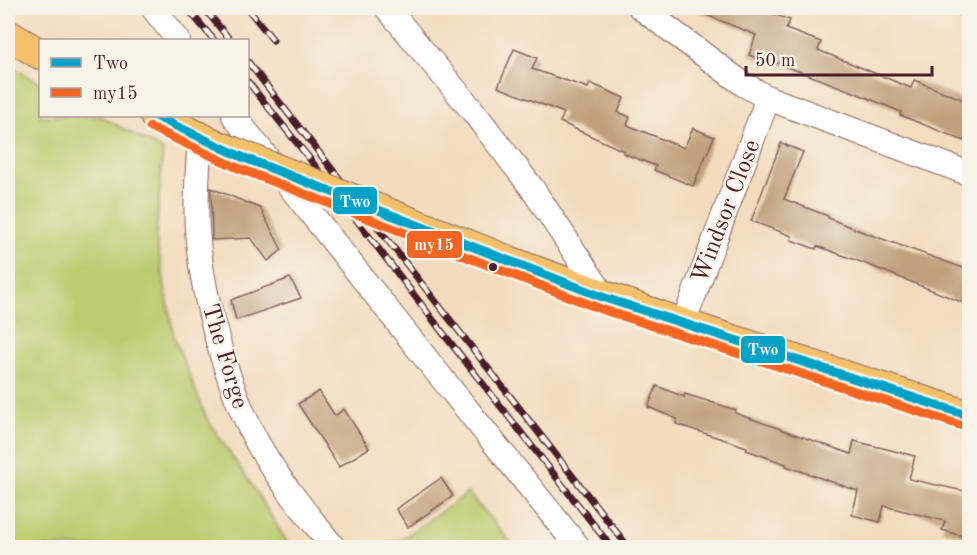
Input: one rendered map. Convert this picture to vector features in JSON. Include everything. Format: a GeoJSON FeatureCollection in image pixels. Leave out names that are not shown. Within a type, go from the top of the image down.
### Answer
{"type":"FeatureCollection","features":[{"type":"Feature","properties":{"kind":"main road"},"geometry":{"type":"LineString","coordinates":[[8,34],[39,53]]}},
{"type":"Feature","properties":{"kind":"main road"},"geometry":{"type":"LineString","coordinates":[[157,117],[209,142],[605,298],[969,416]]}},
{"type":"Feature","properties":{"kind":"street"},"geometry":{"type":"LineString","coordinates":[[153,8],[177,39]]}},
{"type":"Feature","properties":{"kind":"street"},"geometry":{"type":"LineString","coordinates":[[387,8],[472,110],[532,188],[605,298]]}},
{"type":"Feature","properties":{"kind":"street"},"geometry":{"type":"LineString","coordinates":[[641,8],[743,84],[768,98],[969,174]]}},
{"type":"Feature","properties":{"kind":"street","name":"Windsor Close"},"geometry":{"type":"LineString","coordinates":[[683,324],[768,98]]}},
{"type":"Feature","properties":{"kind":"street"},"geometry":{"type":"LineString","coordinates":[[235,117],[579,548]]}},
{"type":"Feature","properties":{"kind":"street","name":"The Forge"},"geometry":{"type":"LineString","coordinates":[[209,142],[197,228],[203,276],[213,319],[240,407],[259,445],[290,493],[334,548]]}},
{"type":"Feature","properties":{"kind":"green space"},"geometry":{"type":"Polygon","coordinates":[[[8,65],[39,82],[39,117],[102,117],[163,150],[156,238],[174,337],[207,419],[290,547],[8,547],[8,65]]]}},
{"type":"Feature","properties":{"kind":"green space"},"geometry":{"type":"Polygon","coordinates":[[[468,493],[515,547],[369,547],[400,540],[468,493]]]}},
{"type":"Feature","properties":{"kind":"building"},"geometry":{"type":"Polygon","coordinates":[[[689,8],[756,8],[790,20],[786,29],[821,42],[818,50],[911,88],[914,80],[969,102],[969,143],[900,115],[901,112],[851,91],[749,55],[756,35],[689,8]]]}},
{"type":"Feature","properties":{"kind":"building"},"geometry":{"type":"Polygon","coordinates":[[[514,49],[537,58],[532,69],[588,88],[590,83],[624,98],[618,112],[630,117],[627,125],[684,148],[693,128],[714,137],[693,186],[654,170],[656,166],[623,153],[624,151],[560,122],[564,113],[498,87],[514,49]]]}},
{"type":"Feature","properties":{"kind":"building"},"geometry":{"type":"Polygon","coordinates":[[[781,143],[803,152],[784,199],[863,232],[969,270],[969,305],[861,262],[817,246],[816,249],[791,240],[792,236],[751,221],[781,143]]]}},
{"type":"Feature","properties":{"kind":"building"},"geometry":{"type":"Polygon","coordinates":[[[211,188],[260,208],[282,250],[268,261],[251,238],[212,240],[211,188]]]}},
{"type":"Feature","properties":{"kind":"building"},"geometry":{"type":"Polygon","coordinates":[[[290,278],[301,298],[236,320],[231,300],[290,278]]]}},
{"type":"Feature","properties":{"kind":"building"},"geometry":{"type":"Polygon","coordinates":[[[657,386],[684,397],[685,394],[736,410],[735,413],[851,454],[854,441],[915,456],[909,479],[969,492],[969,538],[942,530],[945,521],[884,506],[880,522],[852,515],[858,491],[786,466],[786,464],[746,450],[747,447],[676,424],[677,419],[648,407],[657,386]]]}},
{"type":"Feature","properties":{"kind":"building"},"geometry":{"type":"Polygon","coordinates":[[[319,391],[335,416],[344,409],[369,448],[339,467],[298,404],[319,391]]]}},
{"type":"Feature","properties":{"kind":"building"},"geometry":{"type":"Polygon","coordinates":[[[441,478],[453,496],[408,527],[396,509],[441,478]]]}},
{"type":"Feature","properties":{"kind":"railway"},"geometry":{"type":"LineString","coordinates":[[187,8],[213,39]]}},
{"type":"Feature","properties":{"kind":"railway"},"geometry":{"type":"LineString","coordinates":[[204,8],[229,39]]}},
{"type":"Feature","properties":{"kind":"railway"},"geometry":{"type":"LineString","coordinates":[[247,8],[273,40]]}},
{"type":"Feature","properties":{"kind":"railway"},"geometry":{"type":"LineString","coordinates":[[249,63],[629,548]]}},
{"type":"Feature","properties":{"kind":"railway"},"geometry":{"type":"LineString","coordinates":[[249,83],[612,548]]}},
{"type":"Feature","properties":{"kind":"transit line","name":"Two"},"geometry":{"type":"LineString","coordinates":[[157,117],[242,157],[605,298],[970,416]]}},
{"type":"Feature","properties":{"kind":"transit line","name":"my15"},"geometry":{"type":"LineString","coordinates":[[150,127],[238,168],[601,309],[966,427]]}}]}
